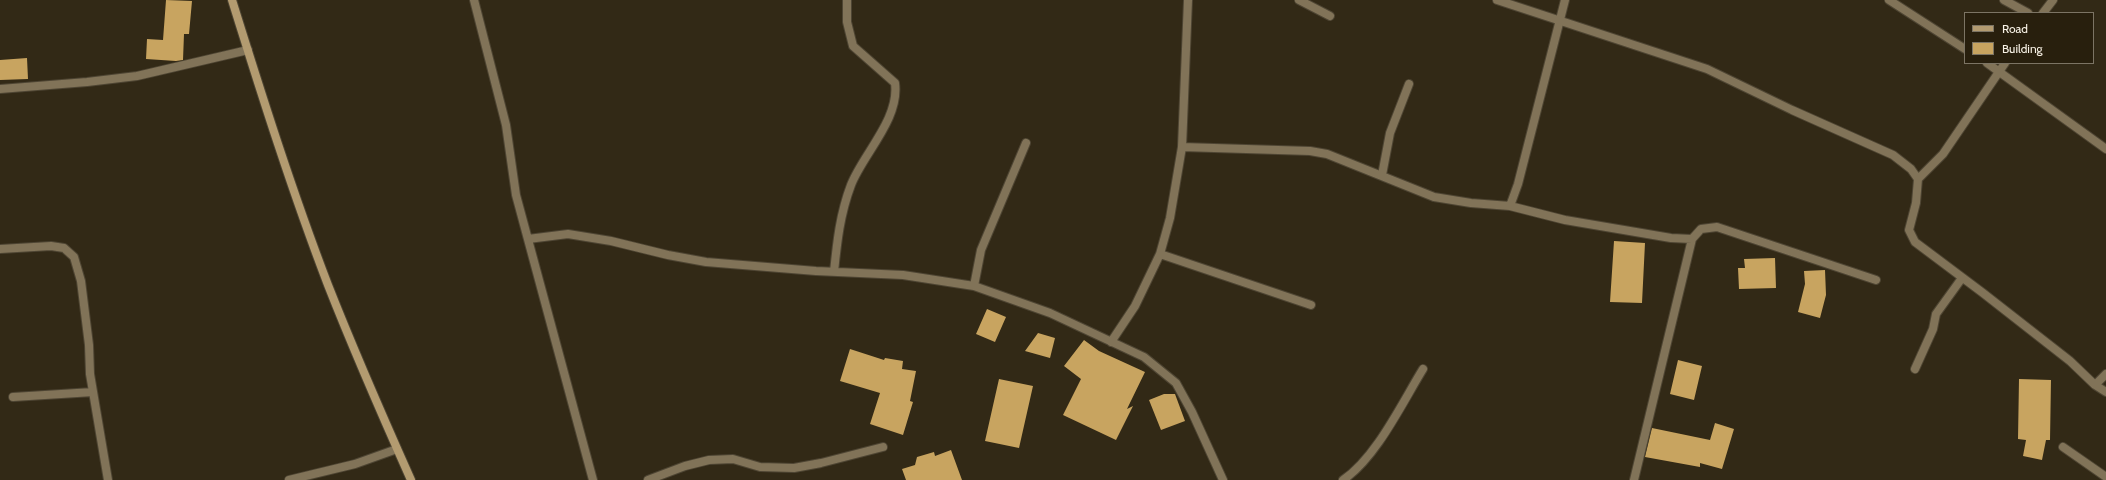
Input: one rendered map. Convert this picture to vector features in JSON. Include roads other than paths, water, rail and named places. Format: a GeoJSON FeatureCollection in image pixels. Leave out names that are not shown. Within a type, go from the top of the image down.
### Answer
{"type":"FeatureCollection","features":[{"type":"Feature","properties":{"kind":"main road"},"geometry":{"type":"LineString","coordinates":[[232,0],[282,156],[328,284],[373,396],[412,480]]}},
{"type":"Feature","properties":{"kind":"street"},"geometry":{"type":"LineString","coordinates":[[474,0],[506,125],[516,195],[593,480]]}},
{"type":"Feature","properties":{"kind":"street"},"geometry":{"type":"LineString","coordinates":[[834,272],[838,228],[851,184],[890,115],[896,92],[895,83],[853,46],[847,22],[847,0]]}},
{"type":"Feature","properties":{"kind":"street"},"geometry":{"type":"LineString","coordinates":[[1111,342],[1135,306],[1160,254],[1170,218],[1182,147],[1188,0]]}},
{"type":"Feature","properties":{"kind":"street"},"geometry":{"type":"LineString","coordinates":[[1299,0],[1330,16]]}},
{"type":"Feature","properties":{"kind":"street"},"geometry":{"type":"LineString","coordinates":[[1497,0],[1707,69],[1792,110],[1893,155],[1911,169],[1918,179],[1916,203],[1909,230],[1915,242],[2070,361],[2095,385],[2106,392]]}},
{"type":"Feature","properties":{"kind":"street"},"geometry":{"type":"LineString","coordinates":[[1510,206],[1561,20],[1565,0]]}},
{"type":"Feature","properties":{"kind":"street"},"geometry":{"type":"LineString","coordinates":[[1889,0],[1964,48]]}},
{"type":"Feature","properties":{"kind":"street"},"geometry":{"type":"LineString","coordinates":[[2004,0],[2026,12]]}},
{"type":"Feature","properties":{"kind":"street"},"geometry":{"type":"LineString","coordinates":[[2044,12],[2053,0]]}},
{"type":"Feature","properties":{"kind":"street"},"geometry":{"type":"LineString","coordinates":[[0,89],[87,82],[137,76],[248,50]]}},
{"type":"Feature","properties":{"kind":"street"},"geometry":{"type":"LineString","coordinates":[[1988,64],[2106,149]]}},
{"type":"Feature","properties":{"kind":"street"},"geometry":{"type":"LineString","coordinates":[[1918,179],[1943,154],[2005,64]]}},
{"type":"Feature","properties":{"kind":"street"},"geometry":{"type":"LineString","coordinates":[[1382,175],[1390,133],[1409,84]]}},
{"type":"Feature","properties":{"kind":"street"},"geometry":{"type":"LineString","coordinates":[[974,286],[981,250],[1026,143]]}},
{"type":"Feature","properties":{"kind":"street"},"geometry":{"type":"LineString","coordinates":[[1182,147],[1310,151],[1327,154],[1434,197],[1471,203],[1510,206],[1565,220],[1671,238],[1692,239]]}},
{"type":"Feature","properties":{"kind":"street"},"geometry":{"type":"LineString","coordinates":[[1634,480],[1692,239],[1701,229],[1717,227],[1876,280]]}},
{"type":"Feature","properties":{"kind":"street"},"geometry":{"type":"LineString","coordinates":[[528,239],[568,234],[612,241],[668,255],[706,262],[834,272],[903,275],[974,286],[1050,313],[1144,356],[1176,383],[1192,412],[1223,480]]}},
{"type":"Feature","properties":{"kind":"street"},"geometry":{"type":"LineString","coordinates":[[0,249],[51,246],[64,248],[74,257],[82,281],[93,392],[108,480]]}},
{"type":"Feature","properties":{"kind":"street"},"geometry":{"type":"LineString","coordinates":[[1160,254],[1311,305]]}},
{"type":"Feature","properties":{"kind":"street"},"geometry":{"type":"LineString","coordinates":[[1915,370],[1933,329],[1936,314],[1962,278]]}},
{"type":"Feature","properties":{"kind":"street"},"geometry":{"type":"LineString","coordinates":[[1343,480],[1356,472],[1374,449],[1423,369]]}},
{"type":"Feature","properties":{"kind":"street"},"geometry":{"type":"LineString","coordinates":[[2095,385],[2106,374]]}},
{"type":"Feature","properties":{"kind":"street"},"geometry":{"type":"LineString","coordinates":[[13,396],[93,392]]}},
{"type":"Feature","properties":{"kind":"street"},"geometry":{"type":"LineString","coordinates":[[648,480],[685,466],[709,460],[733,459],[760,467],[794,468],[821,463],[883,447]]}},
{"type":"Feature","properties":{"kind":"street"},"geometry":{"type":"LineString","coordinates":[[2063,447],[2106,477]]}},
{"type":"Feature","properties":{"kind":"street"},"geometry":{"type":"LineString","coordinates":[[289,480],[355,464],[397,449]]}}]}
